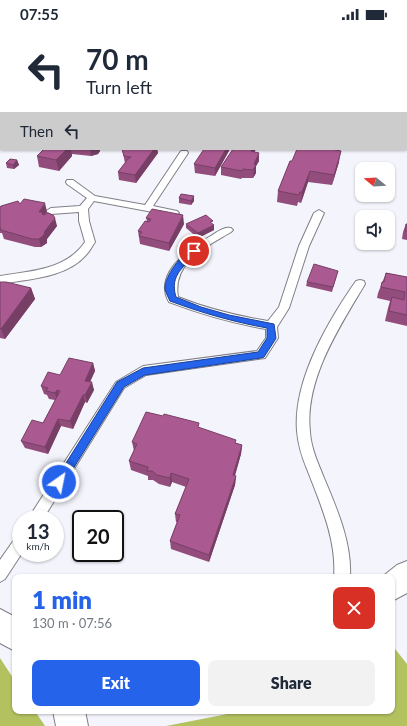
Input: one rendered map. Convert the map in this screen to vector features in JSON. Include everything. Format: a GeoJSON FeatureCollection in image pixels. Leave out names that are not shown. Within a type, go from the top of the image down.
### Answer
{"type":"FeatureCollection","features":[{"type":"Feature","properties":{"kind":"street"},"geometry":{"type":"LineString","coordinates":[[395,585],[407,575]]}},
{"type":"Feature","properties":{"kind":"street"},"geometry":{"type":"LineString","coordinates":[[0,624],[12,634]]}},
{"type":"Feature","properties":{"kind":"street"},"geometry":{"type":"LineString","coordinates":[[70,714],[72,726]]}},
{"type":"Feature","properties":{"kind":"lane"},"geometry":{"type":"LineString","coordinates":[[147,208],[184,153]]}},
{"type":"Feature","properties":{"kind":"lane"},"geometry":{"type":"LineString","coordinates":[[70,182],[92,198],[174,213]]}},
{"type":"Feature","properties":{"kind":"lane"},"geometry":{"type":"LineString","coordinates":[[0,280],[46,272],[62,267],[75,260],[86,251],[90,242],[84,221],[83,209],[92,198]]}},
{"type":"Feature","properties":{"kind":"lane"},"geometry":{"type":"LineString","coordinates":[[51,211],[83,209]]}},
{"type":"Feature","properties":{"kind":"lane"},"geometry":{"type":"LineString","coordinates":[[42,510],[120,384],[143,371],[261,355],[272,338],[272,326],[284,308],[304,246],[319,212]]}},
{"type":"Feature","properties":{"kind":"lane"},"geometry":{"type":"LineString","coordinates":[[228,230],[194,251],[180,264],[171,278],[169,288],[172,299],[198,309],[229,318],[272,326]]}},
{"type":"Feature","properties":{"kind":"lane"},"geometry":{"type":"LineString","coordinates":[[342,574],[337,537],[325,497],[310,460],[303,431],[305,403],[316,366],[327,338],[339,315],[360,284]]}},
{"type":"Feature","properties":{"kind":"lane"},"geometry":{"type":"LineString","coordinates":[[0,574],[12,556]]}},
{"type":"Feature","properties":{"kind":"green space"},"geometry":{"type":"Polygon","coordinates":[[[395,649],[407,664],[407,726],[166,726],[228,714],[395,714],[395,649]]]}},
{"type":"Feature","properties":{"kind":"green space"},"geometry":{"type":"Polygon","coordinates":[[[0,658],[12,676],[12,714],[37,714],[45,726],[0,726],[0,658]]]}},
{"type":"Feature","properties":{"kind":"building"},"geometry":{"type":"Polygon","coordinates":[[[43,150],[66,150],[56,160],[37,156],[43,150]]]}},
{"type":"Feature","properties":{"kind":"building"},"geometry":{"type":"Polygon","coordinates":[[[122,150],[153,150],[135,175],[118,172],[131,157],[124,156],[122,150]]]}},
{"type":"Feature","properties":{"kind":"building"},"geometry":{"type":"Polygon","coordinates":[[[203,150],[225,150],[215,168],[194,164],[203,150]]]}},
{"type":"Feature","properties":{"kind":"building"},"geometry":{"type":"Polygon","coordinates":[[[232,150],[252,150],[259,153],[253,170],[243,169],[242,171],[221,167],[232,150]]]}},
{"type":"Feature","properties":{"kind":"building"},"geometry":{"type":"Polygon","coordinates":[[[297,150],[341,151],[334,175],[310,171],[302,192],[300,192],[299,195],[278,191],[290,161],[292,161],[297,150]]]}},
{"type":"Feature","properties":{"kind":"building"},"geometry":{"type":"Polygon","coordinates":[[[10,159],[17,160],[13,165],[6,163],[10,159]]]}},
{"type":"Feature","properties":{"kind":"building"},"geometry":{"type":"Polygon","coordinates":[[[181,194],[194,196],[191,201],[179,198],[181,194]]]}},
{"type":"Feature","properties":{"kind":"building"},"geometry":{"type":"Polygon","coordinates":[[[24,199],[45,203],[39,212],[42,212],[43,215],[48,213],[53,215],[55,218],[45,231],[44,235],[39,239],[32,239],[1,230],[0,207],[18,201],[20,204],[24,199]]]}},
{"type":"Feature","properties":{"kind":"building"},"geometry":{"type":"Polygon","coordinates":[[[152,209],[183,215],[169,243],[139,236],[142,232],[138,231],[145,221],[149,222],[151,219],[146,218],[152,209]]]}},
{"type":"Feature","properties":{"kind":"building"},"geometry":{"type":"Polygon","coordinates":[[[206,215],[213,221],[210,222],[214,225],[198,233],[186,224],[206,215]]]}},
{"type":"Feature","properties":{"kind":"building"},"geometry":{"type":"Polygon","coordinates":[[[406,224],[407,231],[405,231],[406,224]]]}},
{"type":"Feature","properties":{"kind":"building"},"geometry":{"type":"Polygon","coordinates":[[[314,264],[338,271],[333,287],[307,282],[314,264]]]}},
{"type":"Feature","properties":{"kind":"building"},"geometry":{"type":"Polygon","coordinates":[[[386,273],[407,277],[407,315],[389,311],[392,297],[404,300],[405,292],[381,287],[386,273]]]}},
{"type":"Feature","properties":{"kind":"building"},"geometry":{"type":"Polygon","coordinates":[[[0,282],[31,288],[1,329],[0,328],[0,282]]]}},
{"type":"Feature","properties":{"kind":"building"},"geometry":{"type":"Polygon","coordinates":[[[69,358],[93,363],[85,381],[92,382],[85,395],[83,395],[70,421],[58,419],[45,447],[21,441],[32,420],[43,423],[60,391],[57,390],[55,393],[46,391],[48,388],[41,386],[48,372],[60,375],[69,358]]]}},
{"type":"Feature","properties":{"kind":"building"},"geometry":{"type":"Polygon","coordinates":[[[146,412],[163,416],[164,414],[199,423],[198,427],[236,440],[235,443],[242,445],[233,475],[236,476],[209,555],[170,541],[180,515],[175,514],[189,479],[171,473],[170,478],[157,475],[152,471],[147,471],[148,467],[129,461],[137,444],[132,442],[146,412]]]}},
{"type":"Feature","properties":{"kind":"route"},"geometry":{"type":"LineString","coordinates":[[59,482],[120,384],[143,371],[261,355],[272,338],[272,326],[229,318],[198,309],[172,299],[169,288],[171,278],[180,264],[194,251]]}}]}
